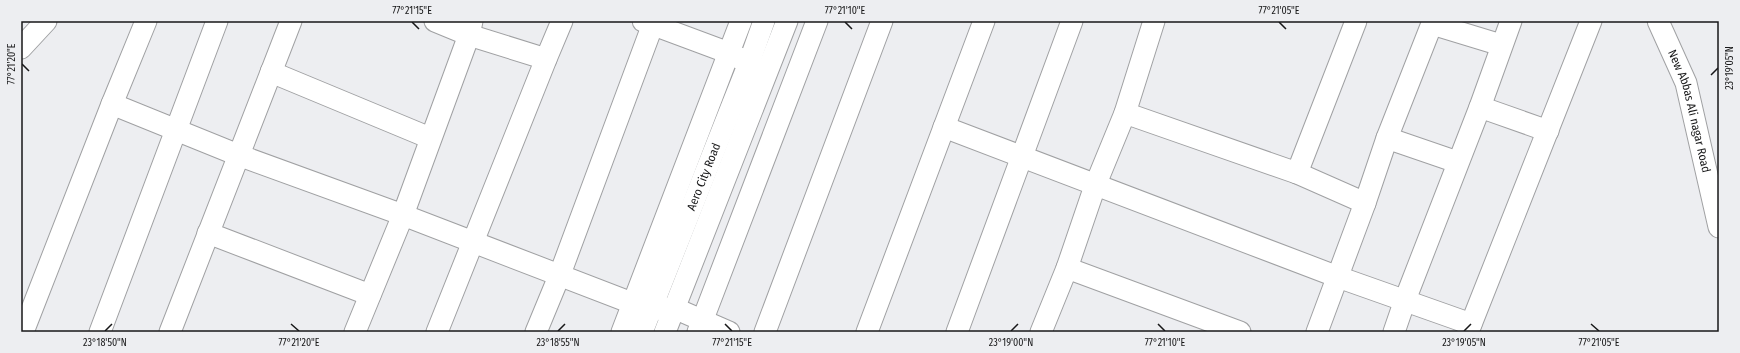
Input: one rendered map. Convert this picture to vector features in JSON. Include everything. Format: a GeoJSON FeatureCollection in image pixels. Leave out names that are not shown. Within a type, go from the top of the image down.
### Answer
{"type":"FeatureCollection","features":[{"type":"Feature","properties":{"kind":"street"},"geometry":{"type":"LineString","coordinates":[[21,48],[46,21]]}},
{"type":"Feature","properties":{"kind":"street"},"geometry":{"type":"LineString","coordinates":[[23,332],[146,21]]}},
{"type":"Feature","properties":{"kind":"street"},"geometry":{"type":"LineString","coordinates":[[100,332],[216,21]]}},
{"type":"Feature","properties":{"kind":"street"},"geometry":{"type":"LineString","coordinates":[[170,332],[290,21]]}},
{"type":"Feature","properties":{"kind":"street"},"geometry":{"type":"LineString","coordinates":[[435,21],[470,28],[546,59]]}},
{"type":"Feature","properties":{"kind":"street"},"geometry":{"type":"LineString","coordinates":[[437,332],[562,21]]}},
{"type":"Feature","properties":{"kind":"street"},"geometry":{"type":"LineString","coordinates":[[622,332],[642,307],[741,21]]}},
{"type":"Feature","properties":{"kind":"street","name":"Aero City Road"},"geometry":{"type":"LineString","coordinates":[[642,332],[642,307],[748,63],[764,21]]}},
{"type":"Feature","properties":{"kind":"street","name":"Aero City Road"},"geometry":{"type":"LineString","coordinates":[[669,321],[786,21]]}},
{"type":"Feature","properties":{"kind":"street"},"geometry":{"type":"LineString","coordinates":[[701,326],[817,21]]}},
{"type":"Feature","properties":{"kind":"street"},"geometry":{"type":"LineString","coordinates":[[765,332],[882,21]]}},
{"type":"Feature","properties":{"kind":"street"},"geometry":{"type":"LineString","coordinates":[[867,332],[984,21]]}},
{"type":"Feature","properties":{"kind":"street"},"geometry":{"type":"LineString","coordinates":[[957,332],[1072,21]]}},
{"type":"Feature","properties":{"kind":"street"},"geometry":{"type":"LineString","coordinates":[[1041,332],[1067,268],[1096,186],[1125,113],[1154,21]]}},
{"type":"Feature","properties":{"kind":"street"},"geometry":{"type":"LineString","coordinates":[[1394,332],[1404,300],[1457,162],[1480,107],[1501,45],[1511,21]]}},
{"type":"Feature","properties":{"kind":"street"},"geometry":{"type":"LineString","coordinates":[[944,127],[1023,156],[1096,186],[1338,277],[1404,300],[1470,328],[1591,21]]}},
{"type":"Feature","properties":{"kind":"street","name":"New Abbas Ali nagar Road"},"geometry":{"type":"LineString","coordinates":[[1658,21],[1686,83],[1719,226]]}},
{"type":"Feature","properties":{"kind":"street"},"geometry":{"type":"LineString","coordinates":[[536,332],[560,274],[648,22],[729,53],[748,63]]}},
{"type":"Feature","properties":{"kind":"street"},"geometry":{"type":"LineString","coordinates":[[1298,173],[1350,22]]}},
{"type":"Feature","properties":{"kind":"street"},"geometry":{"type":"LineString","coordinates":[[1317,332],[1365,203],[1387,138],[1432,22],[1501,45]]}},
{"type":"Feature","properties":{"kind":"street"},"geometry":{"type":"LineString","coordinates":[[355,332],[403,215],[470,28]]}},
{"type":"Feature","properties":{"kind":"street"},"geometry":{"type":"LineString","coordinates":[[271,72],[430,138]]}},
{"type":"Feature","properties":{"kind":"street"},"geometry":{"type":"LineString","coordinates":[[112,104],[238,155],[560,274],[642,307],[669,321],[729,332]]}},
{"type":"Feature","properties":{"kind":"street"},"geometry":{"type":"LineString","coordinates":[[1480,107],[1548,131]]}},
{"type":"Feature","properties":{"kind":"street"},"geometry":{"type":"LineString","coordinates":[[1125,113],[1298,173],[1365,203]]}},
{"type":"Feature","properties":{"kind":"street"},"geometry":{"type":"LineString","coordinates":[[1387,138],[1457,162]]}},
{"type":"Feature","properties":{"kind":"street"},"geometry":{"type":"LineString","coordinates":[[208,233],[370,296]]}},
{"type":"Feature","properties":{"kind":"street"},"geometry":{"type":"LineString","coordinates":[[1067,268],[1239,332]]}}]}
